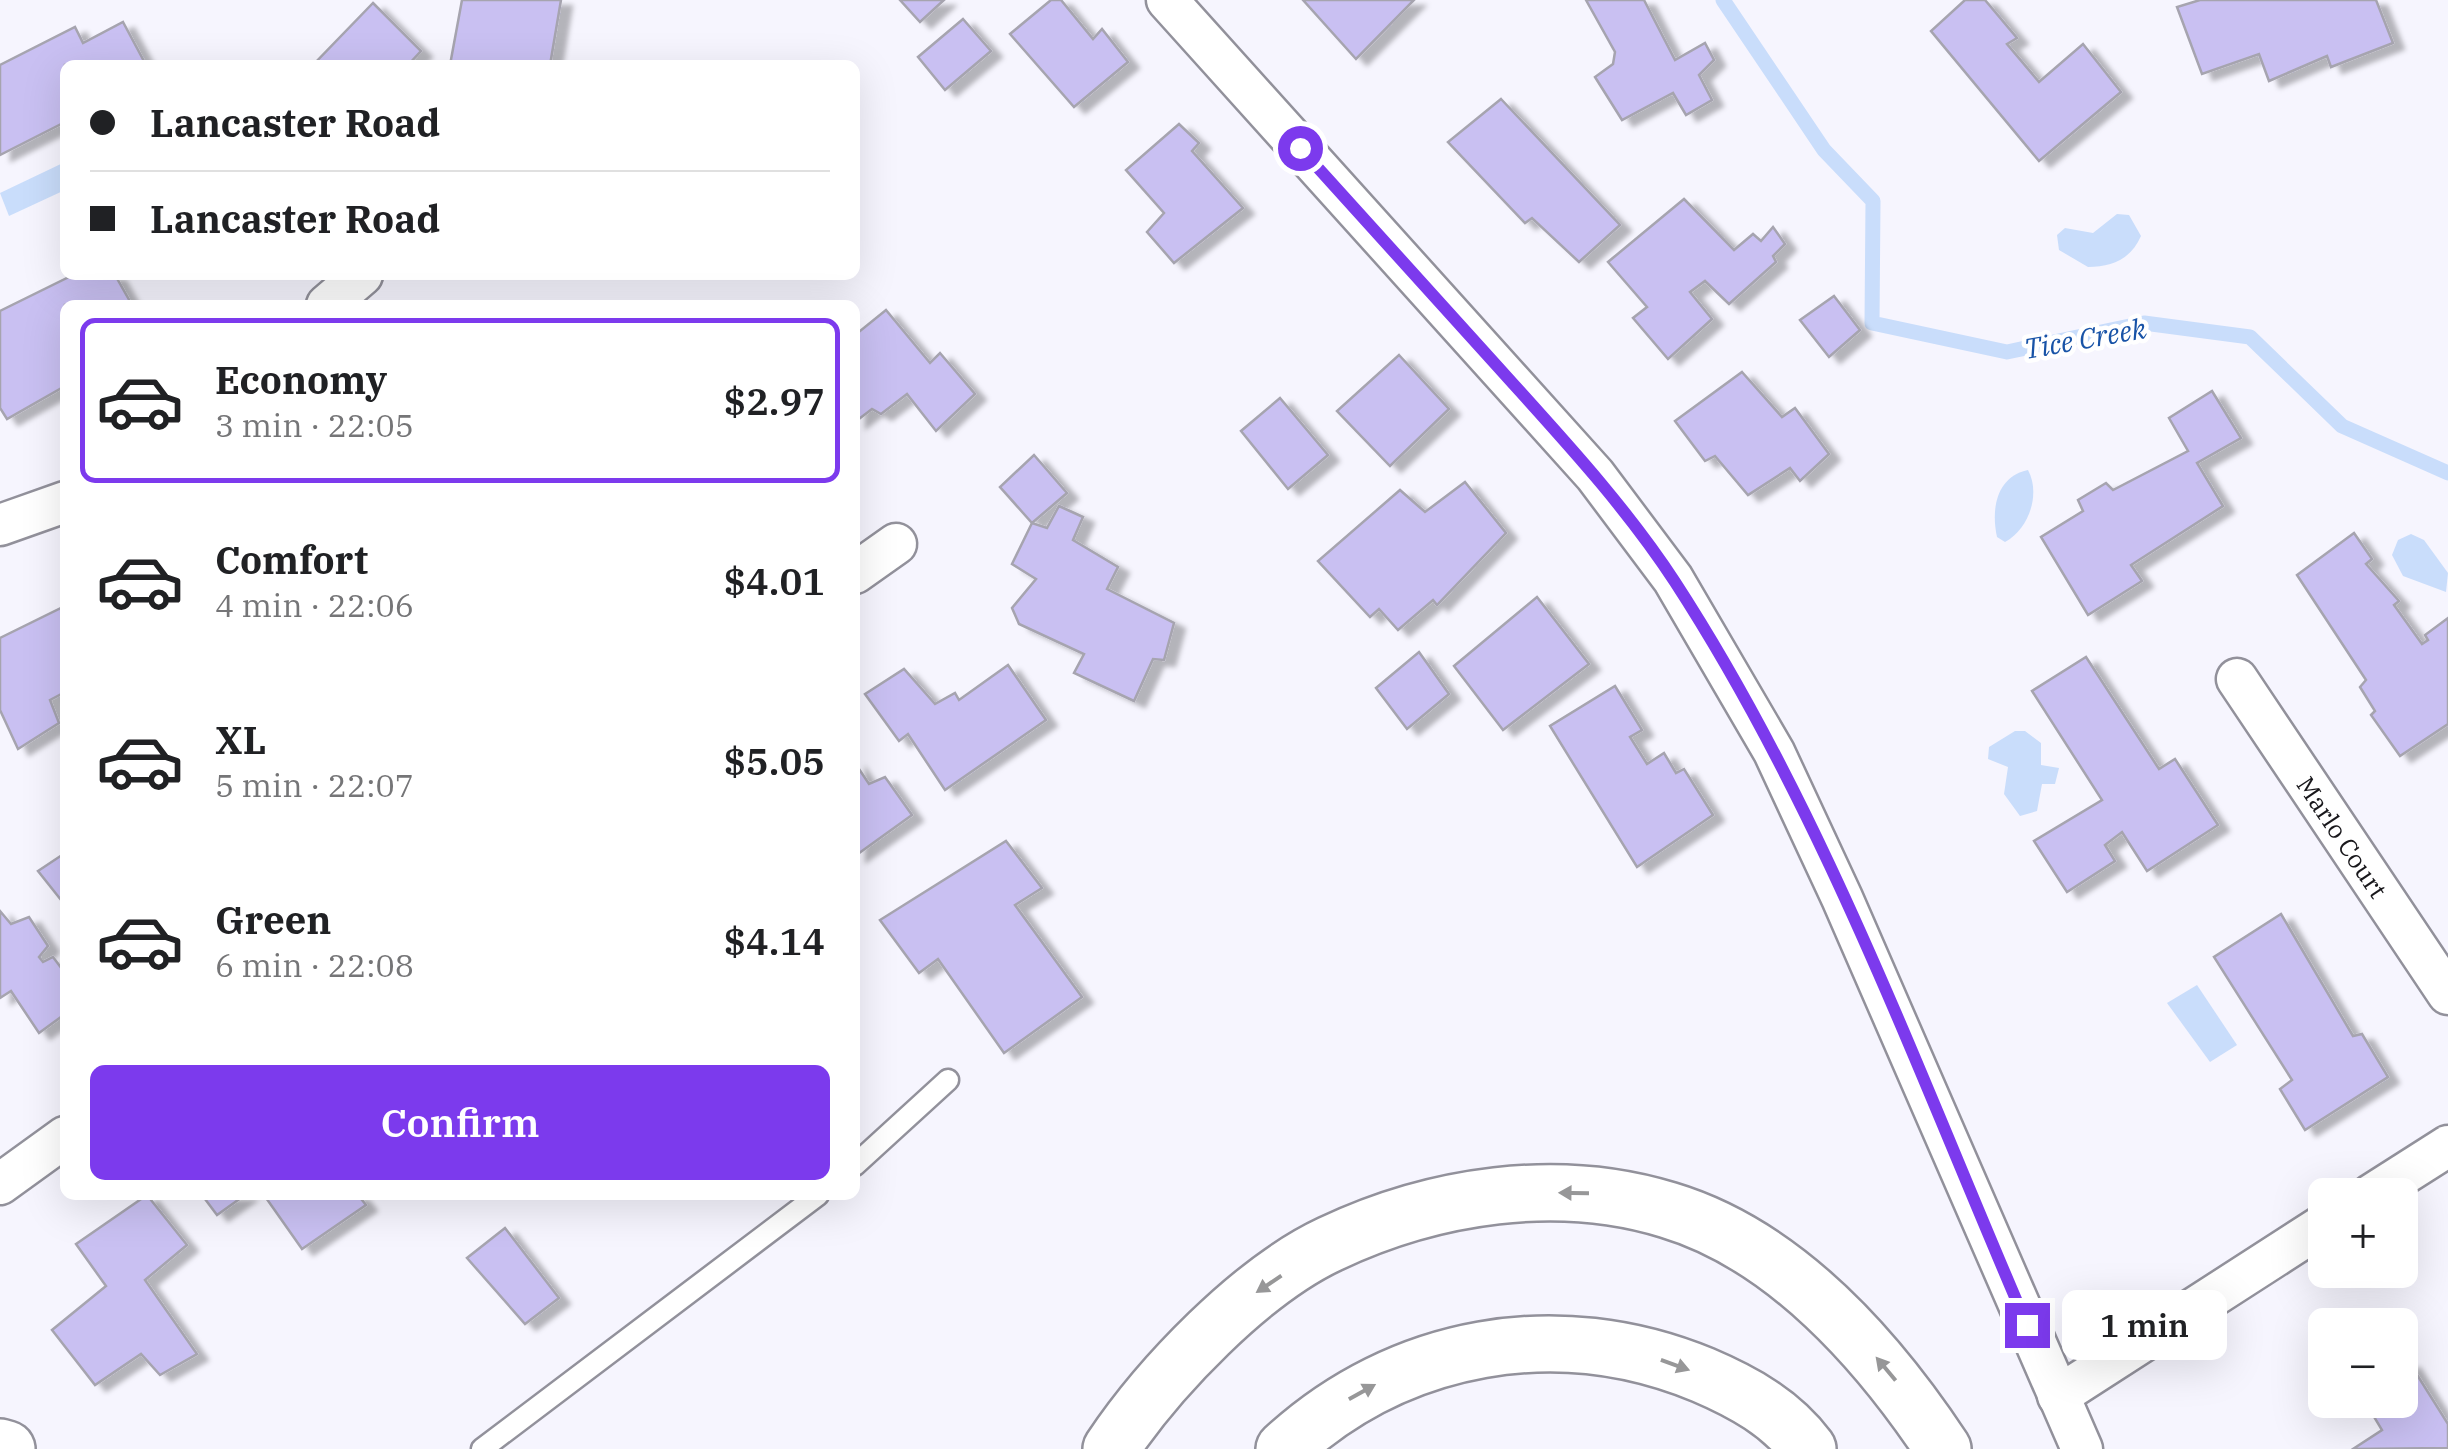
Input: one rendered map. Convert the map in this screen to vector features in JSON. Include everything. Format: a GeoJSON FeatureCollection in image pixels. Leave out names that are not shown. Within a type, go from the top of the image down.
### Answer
{"type":"FeatureCollection","features":[{"type":"Feature","properties":{"kind":"highway"},"geometry":{"type":"LineString","coordinates":[[1111,1449],[1188,1359],[1254,1294],[1327,1245],[1407,1213],[1498,1194],[1585,1192],[1670,1210],[1743,1246],[1796,1281],[1869,1349],[1904,1390],[1942,1449]]}},
{"type":"Feature","properties":{"kind":"highway"},"geometry":{"type":"LineString","coordinates":[[1284,1449],[1320,1416],[1406,1368],[1492,1349],[1570,1341],[1632,1350],[1745,1393],[1796,1432],[1808,1449]]}},
{"type":"Feature","properties":{"kind":"street"},"geometry":{"type":"LineString","coordinates":[[1167,0],[1595,475],[1673,579],[1728,667],[1790,784],[2082,1449]]}},
{"type":"Feature","properties":{"kind":"street"},"geometry":{"type":"LineString","coordinates":[[332,300],[356,280]]}},
{"type":"Feature","properties":{"kind":"street"},"geometry":{"type":"LineString","coordinates":[[0,525],[60,504]]}},
{"type":"Feature","properties":{"kind":"street"},"geometry":{"type":"LineString","coordinates":[[860,569],[896,544]]}},
{"type":"Feature","properties":{"kind":"street","name":"Marlo Court"},"geometry":{"type":"LineString","coordinates":[[2237,679],[2448,994]]}},
{"type":"Feature","properties":{"kind":"street"},"geometry":{"type":"LineString","coordinates":[[0,1184],[60,1141]]}},
{"type":"Feature","properties":{"kind":"street"},"geometry":{"type":"LineString","coordinates":[[2398,1178],[2448,1146]]}},
{"type":"Feature","properties":{"kind":"street"},"geometry":{"type":"LineString","coordinates":[[2058,1396],[2308,1235]]}},
{"type":"Feature","properties":{"kind":"lane"},"geometry":{"type":"LineString","coordinates":[[860,1160],[948,1080]]}},
{"type":"Feature","properties":{"kind":"lane"},"geometry":{"type":"LineString","coordinates":[[482,1449],[811,1200]]}},
{"type":"Feature","properties":{"kind":"water"},"geometry":{"type":"Polygon","coordinates":[[[60,164],[60,192],[9,216],[0,193],[60,164]]]}},
{"type":"Feature","properties":{"kind":"water"},"geometry":{"type":"Polygon","coordinates":[[[2117,214],[2129,215],[2141,236],[2132,251],[2120,260],[2088,267],[2059,250],[2057,235],[2065,228],[2093,233],[2117,214]]]}},
{"type":"Feature","properties":{"kind":"water"},"geometry":{"type":"Polygon","coordinates":[[[2028,470],[2033,490],[2030,510],[2021,529],[2005,542],[1997,537],[1995,526],[1998,496],[2009,479],[2028,470]]]}},
{"type":"Feature","properties":{"kind":"water"},"geometry":{"type":"Polygon","coordinates":[[[2411,534],[2424,540],[2448,573],[2446,592],[2403,576],[2392,555],[2398,540],[2411,534]]]}},
{"type":"Feature","properties":{"kind":"water"},"geometry":{"type":"Polygon","coordinates":[[[2015,731],[2025,731],[2041,743],[2041,765],[2059,768],[2055,784],[2042,784],[2037,811],[2020,816],[2004,794],[2008,767],[1988,759],[1989,747],[2015,731]]]}},
{"type":"Feature","properties":{"kind":"water"},"geometry":{"type":"Polygon","coordinates":[[[2197,985],[2237,1045],[2210,1062],[2167,1003],[2197,985]]]}},
{"type":"Feature","properties":{"kind":"building"},"geometry":{"type":"Polygon","coordinates":[[[462,0],[561,0],[551,60],[451,60],[462,0]]]}},
{"type":"Feature","properties":{"kind":"building"},"geometry":{"type":"Polygon","coordinates":[[[900,0],[944,0],[920,22],[900,0]]]}},
{"type":"Feature","properties":{"kind":"building"},"geometry":{"type":"Polygon","coordinates":[[[1051,0],[1061,0],[1093,39],[1102,29],[1128,62],[1074,107],[1010,34],[1051,0]]]}},
{"type":"Feature","properties":{"kind":"building"},"geometry":{"type":"Polygon","coordinates":[[[1303,0],[1414,0],[1356,59],[1303,0]]]}},
{"type":"Feature","properties":{"kind":"building"},"geometry":{"type":"Polygon","coordinates":[[[1586,0],[1644,0],[1675,60],[1705,43],[1714,60],[1699,75],[1712,100],[1686,115],[1673,93],[1622,120],[1595,77],[1613,64],[1615,52],[1586,0]]]}},
{"type":"Feature","properties":{"kind":"building"},"geometry":{"type":"Polygon","coordinates":[[[1965,0],[1985,0],[2017,38],[2007,44],[2039,82],[2083,44],[2121,92],[2039,161],[1931,31],[1965,0]]]}},
{"type":"Feature","properties":{"kind":"building"},"geometry":{"type":"Polygon","coordinates":[[[2200,0],[2376,0],[2393,43],[2331,67],[2327,56],[2269,81],[2259,54],[2202,74],[2177,7],[2200,0]]]}},
{"type":"Feature","properties":{"kind":"building"},"geometry":{"type":"Polygon","coordinates":[[[373,3],[421,51],[413,60],[318,60],[373,3]]]}},
{"type":"Feature","properties":{"kind":"building"},"geometry":{"type":"Polygon","coordinates":[[[963,19],[991,51],[945,90],[918,57],[963,19]]]}},
{"type":"Feature","properties":{"kind":"building"},"geometry":{"type":"Polygon","coordinates":[[[123,22],[143,60],[60,60],[60,125],[0,155],[0,65],[75,27],[83,43],[123,22]]]}},
{"type":"Feature","properties":{"kind":"building"},"geometry":{"type":"Polygon","coordinates":[[[1501,99],[1620,225],[1579,262],[1532,218],[1525,223],[1448,142],[1501,99]]]}},
{"type":"Feature","properties":{"kind":"building"},"geometry":{"type":"Polygon","coordinates":[[[1179,124],[1199,143],[1192,151],[1243,208],[1174,263],[1147,232],[1164,213],[1126,170],[1179,124]]]}},
{"type":"Feature","properties":{"kind":"building"},"geometry":{"type":"Polygon","coordinates":[[[1684,199],[1734,250],[1753,234],[1761,241],[1773,227],[1785,244],[1773,256],[1776,262],[1729,304],[1705,281],[1690,292],[1712,319],[1668,359],[1633,318],[1647,307],[1608,262],[1684,199]]]}},
{"type":"Feature","properties":{"kind":"building"},"geometry":{"type":"Polygon","coordinates":[[[63,280],[118,280],[129,300],[60,300],[60,389],[7,419],[0,408],[0,311],[63,280]]]}},
{"type":"Feature","properties":{"kind":"building"},"geometry":{"type":"Polygon","coordinates":[[[1834,296],[1860,330],[1829,357],[1800,320],[1834,296]]]}},
{"type":"Feature","properties":{"kind":"building"},"geometry":{"type":"Polygon","coordinates":[[[886,310],[930,363],[940,353],[975,394],[936,431],[907,394],[881,414],[872,409],[860,418],[860,331],[886,310]]]}},
{"type":"Feature","properties":{"kind":"building"},"geometry":{"type":"Polygon","coordinates":[[[1399,355],[1449,409],[1390,466],[1337,411],[1399,355]]]}},
{"type":"Feature","properties":{"kind":"building"},"geometry":{"type":"Polygon","coordinates":[[[1742,372],[1782,417],[1795,408],[1829,454],[1800,481],[1790,468],[1748,495],[1715,456],[1705,461],[1675,421],[1742,372]]]}},
{"type":"Feature","properties":{"kind":"building"},"geometry":{"type":"Polygon","coordinates":[[[2212,391],[2241,438],[2197,463],[2223,506],[2131,565],[2142,581],[2088,615],[2041,537],[2083,511],[2078,500],[2106,483],[2113,490],[2188,451],[2169,418],[2212,391]]]}},
{"type":"Feature","properties":{"kind":"building"},"geometry":{"type":"Polygon","coordinates":[[[1280,398],[1328,455],[1288,489],[1241,431],[1280,398]]]}},
{"type":"Feature","properties":{"kind":"building"},"geometry":{"type":"Polygon","coordinates":[[[1034,455],[1067,493],[1032,523],[1000,487],[1034,455]]]}},
{"type":"Feature","properties":{"kind":"building"},"geometry":{"type":"Polygon","coordinates":[[[1465,482],[1506,533],[1437,605],[1433,600],[1398,630],[1379,609],[1370,617],[1318,561],[1400,490],[1425,512],[1465,482]]]}},
{"type":"Feature","properties":{"kind":"building"},"geometry":{"type":"Polygon","coordinates":[[[1059,506],[1083,517],[1073,540],[1118,567],[1107,589],[1174,623],[1164,660],[1153,659],[1134,701],[1074,673],[1084,654],[1019,624],[1012,608],[1036,579],[1012,564],[1032,523],[1047,528],[1059,506]]]}},
{"type":"Feature","properties":{"kind":"building"},"geometry":{"type":"Polygon","coordinates":[[[2354,533],[2372,559],[2366,564],[2399,601],[2394,605],[2422,644],[2428,640],[2425,635],[2448,618],[2448,724],[2400,756],[2371,715],[2375,711],[2360,687],[2366,680],[2297,575],[2354,533]]]}},
{"type":"Feature","properties":{"kind":"building"},"geometry":{"type":"Polygon","coordinates":[[[1537,597],[1589,664],[1503,730],[1454,666],[1537,597]]]}},
{"type":"Feature","properties":{"kind":"building"},"geometry":{"type":"Polygon","coordinates":[[[60,608],[60,695],[50,700],[59,723],[18,749],[0,710],[0,638],[60,608]]]}},
{"type":"Feature","properties":{"kind":"building"},"geometry":{"type":"Polygon","coordinates":[[[1419,652],[1449,694],[1407,729],[1376,688],[1419,652]]]}},
{"type":"Feature","properties":{"kind":"building"},"geometry":{"type":"Polygon","coordinates":[[[2086,657],[2159,769],[2175,759],[2218,825],[2147,871],[2122,832],[2105,845],[2115,861],[2067,892],[2034,841],[2102,800],[2032,691],[2086,657]]]}},
{"type":"Feature","properties":{"kind":"building"},"geometry":{"type":"Polygon","coordinates":[[[1008,665],[1046,720],[945,790],[908,734],[899,741],[865,694],[904,669],[935,704],[955,693],[959,700],[1008,665]]]}},
{"type":"Feature","properties":{"kind":"building"},"geometry":{"type":"Polygon","coordinates":[[[1615,686],[1642,730],[1630,737],[1647,764],[1664,753],[1676,773],[1684,769],[1713,815],[1637,867],[1550,726],[1615,686]]]}},
{"type":"Feature","properties":{"kind":"building"},"geometry":{"type":"Polygon","coordinates":[[[860,770],[869,784],[885,777],[912,815],[860,852],[860,770]]]}},
{"type":"Feature","properties":{"kind":"building"},"geometry":{"type":"Polygon","coordinates":[[[1006,841],[1042,888],[1015,905],[1082,997],[1004,1053],[938,959],[919,973],[880,920],[1006,841]]]}},
{"type":"Feature","properties":{"kind":"building"},"geometry":{"type":"Polygon","coordinates":[[[60,856],[60,899],[38,871],[60,856]]]}},
{"type":"Feature","properties":{"kind":"building"},"geometry":{"type":"Polygon","coordinates":[[[0,911],[11,924],[29,917],[48,946],[39,957],[43,962],[53,957],[60,966],[60,1018],[39,1033],[11,991],[0,998],[0,911]]]}},
{"type":"Feature","properties":{"kind":"building"},"geometry":{"type":"Polygon","coordinates":[[[2281,914],[2353,1036],[2362,1034],[2388,1077],[2305,1130],[2280,1089],[2292,1080],[2214,957],[2281,914]]]}},
{"type":"Feature","properties":{"kind":"building"},"geometry":{"type":"Polygon","coordinates":[[[140,1200],[151,1200],[187,1245],[145,1280],[197,1354],[160,1375],[141,1354],[95,1385],[52,1330],[106,1286],[76,1244],[140,1200]]]}},
{"type":"Feature","properties":{"kind":"building"},"geometry":{"type":"Polygon","coordinates":[[[206,1200],[238,1200],[217,1215],[206,1200]]]}},
{"type":"Feature","properties":{"kind":"building"},"geometry":{"type":"Polygon","coordinates":[[[268,1200],[362,1200],[366,1205],[302,1249],[268,1200]]]}},
{"type":"Feature","properties":{"kind":"building"},"geometry":{"type":"Polygon","coordinates":[[[505,1228],[559,1298],[525,1324],[467,1258],[505,1228]]]}},
{"type":"Feature","properties":{"kind":"building"},"geometry":{"type":"Polygon","coordinates":[[[2418,1376],[2448,1424],[2448,1448],[2353,1449],[2382,1430],[2375,1418],[2418,1418],[2418,1376]]]}},
{"type":"Feature","properties":{"kind":"waterway","name":"Tice Creek"},"geometry":{"type":"LineString","coordinates":[[1723,0],[1824,150],[1873,201],[1872,323],[2007,352],[2144,323],[2250,337],[2342,426],[2448,473]]}},
{"type":"Feature","properties":{"kind":"route"},"geometry":{"type":"LineString","coordinates":[[1300,148],[1595,475],[1673,579],[1728,667],[1774,752],[1842,898],[2027,1325]]}}]}
